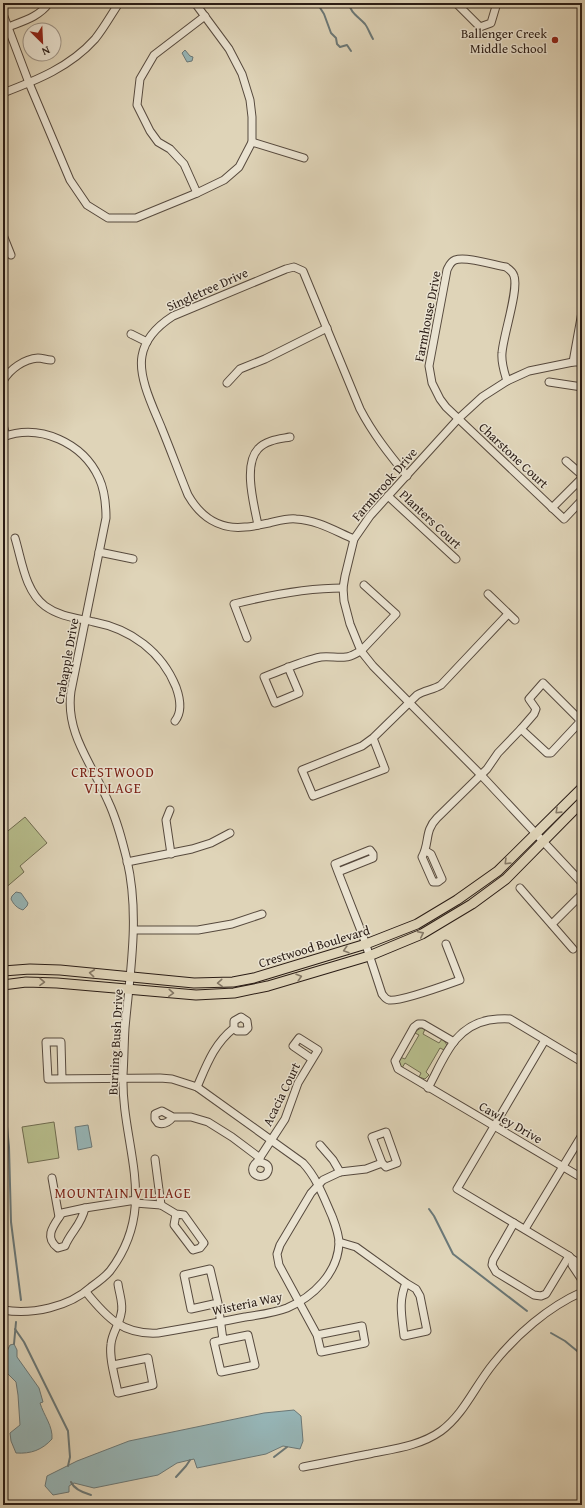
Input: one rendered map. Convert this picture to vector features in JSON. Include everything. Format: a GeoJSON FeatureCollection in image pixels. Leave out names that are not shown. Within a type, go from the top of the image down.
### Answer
{"type":"FeatureCollection","features":[{"type":"Feature","properties":{"kind":"main road","name":"Crestwood Boulevard"},"geometry":{"type":"LineString","coordinates":[[3,971],[30,969],[60,970],[194,984],[233,982],[254,978],[366,944],[417,924],[457,900],[498,871],[582,788]]}},
{"type":"Feature","properties":{"kind":"main road","name":"Crestwood Boulevard"},"geometry":{"type":"LineString","coordinates":[[3,985],[26,982],[57,983],[196,995],[234,993],[268,986],[369,956],[422,934],[472,904],[506,879],[582,802]]}},
{"type":"Feature","properties":{"kind":"street"},"geometry":{"type":"LineString","coordinates":[[8,27],[36,16],[44,10],[49,3]]}},
{"type":"Feature","properties":{"kind":"street"},"geometry":{"type":"LineString","coordinates":[[3,93],[59,69],[79,55],[95,38],[119,3]]}},
{"type":"Feature","properties":{"kind":"street"},"geometry":{"type":"LineString","coordinates":[[3,14],[29,83],[70,180],[87,205],[108,218],[136,218],[197,193],[224,180],[239,167],[252,142],[250,100],[242,74],[230,49],[195,3]]}},
{"type":"Feature","properties":{"kind":"street"},"geometry":{"type":"LineString","coordinates":[[456,3],[480,27],[491,23],[497,3]]}},
{"type":"Feature","properties":{"kind":"street"},"geometry":{"type":"LineString","coordinates":[[197,193],[184,164],[170,149],[158,142],[150,131],[137,105],[140,79],[154,55],[205,16]]}},
{"type":"Feature","properties":{"kind":"street"},"geometry":{"type":"LineString","coordinates":[[252,142],[304,158]]}},
{"type":"Feature","properties":{"kind":"street"},"geometry":{"type":"LineString","coordinates":[[3,235],[11,255]]}},
{"type":"Feature","properties":{"kind":"street","name":"Farmhouse Drive"},"geometry":{"type":"LineString","coordinates":[[458,419],[440,399],[432,383],[429,366],[447,270],[452,262],[456,260],[469,260],[506,267],[514,276],[515,281],[512,302],[502,353],[502,366],[507,381]]}},
{"type":"Feature","properties":{"kind":"street","name":"Singletree Drive"},"geometry":{"type":"LineString","coordinates":[[354,539],[316,522],[305,519],[294,518],[245,528],[231,527],[213,522],[195,507],[188,495],[148,393],[142,366],[142,356],[147,342],[162,323],[173,316],[286,269],[294,267],[303,271],[360,409],[379,442],[407,476]]}},
{"type":"Feature","properties":{"kind":"street"},"geometry":{"type":"LineString","coordinates":[[573,362],[582,312]]}},
{"type":"Feature","properties":{"kind":"street"},"geometry":{"type":"LineString","coordinates":[[227,383],[240,369],[327,328]]}},
{"type":"Feature","properties":{"kind":"street"},"geometry":{"type":"LineString","coordinates":[[131,334],[147,342]]}},
{"type":"Feature","properties":{"kind":"street"},"geometry":{"type":"LineString","coordinates":[[3,380],[6,375],[16,366],[28,360],[38,358],[51,360]]}},
{"type":"Feature","properties":{"kind":"street","name":"Farmbrook Drive"},"geometry":{"type":"LineString","coordinates":[[582,362],[573,362],[529,371],[493,389],[472,405],[370,516],[354,539],[346,565],[343,588],[346,611],[361,651],[373,666],[481,775],[582,883]]}},
{"type":"Feature","properties":{"kind":"street"},"geometry":{"type":"LineString","coordinates":[[550,382],[582,387]]}},
{"type":"Feature","properties":{"kind":"street","name":"Charstone Court"},"geometry":{"type":"LineString","coordinates":[[458,419],[564,519],[582,500]]}},
{"type":"Feature","properties":{"kind":"street"},"geometry":{"type":"LineString","coordinates":[[3,425],[5,437]]}},
{"type":"Feature","properties":{"kind":"street","name":"Crabapple Drive"},"geometry":{"type":"LineString","coordinates":[[5,437],[31,432],[52,436],[66,442],[86,458],[100,480],[106,502],[106,518],[71,691],[70,712],[77,738],[108,801],[120,831],[132,893],[134,930],[131,977]]}},
{"type":"Feature","properties":{"kind":"street"},"geometry":{"type":"LineString","coordinates":[[258,525],[250,487],[250,476],[254,456],[258,448],[265,444],[274,440],[290,437]]}},
{"type":"Feature","properties":{"kind":"street"},"geometry":{"type":"LineString","coordinates":[[552,508],[582,477],[566,461]]}},
{"type":"Feature","properties":{"kind":"street","name":"Planters Court"},"geometry":{"type":"LineString","coordinates":[[388,496],[456,559]]}},
{"type":"Feature","properties":{"kind":"street"},"geometry":{"type":"LineString","coordinates":[[16,538],[25,576],[31,590],[37,599],[45,606],[63,616],[94,622],[129,633],[156,654],[172,677],[180,700],[179,716],[175,721]]}},
{"type":"Feature","properties":{"kind":"street"},"geometry":{"type":"LineString","coordinates":[[100,552],[133,559]]}},
{"type":"Feature","properties":{"kind":"street"},"geometry":{"type":"LineString","coordinates":[[288,667],[298,693],[275,703],[264,677],[288,667],[305,661],[323,657],[347,657],[361,651],[396,614],[364,585]]}},
{"type":"Feature","properties":{"kind":"street"},"geometry":{"type":"LineString","coordinates":[[247,638],[234,604],[285,592],[306,589],[343,588]]}},
{"type":"Feature","properties":{"kind":"street"},"geometry":{"type":"LineString","coordinates":[[488,594],[515,620]]}},
{"type":"Feature","properties":{"kind":"street"},"geometry":{"type":"LineString","coordinates":[[373,738],[385,769],[313,796],[302,770],[362,746],[373,738],[422,692],[434,689],[441,685],[508,614]]}},
{"type":"Feature","properties":{"kind":"street"},"geometry":{"type":"LineString","coordinates":[[426,851],[427,835],[432,823],[481,775],[498,753],[520,729],[534,714],[536,709],[529,699],[544,683],[579,719],[579,724],[551,753],[546,753],[520,729]]}},
{"type":"Feature","properties":{"kind":"street"},"geometry":{"type":"LineString","coordinates":[[170,810],[166,820],[171,854]]}},
{"type":"Feature","properties":{"kind":"street"},"geometry":{"type":"LineString","coordinates":[[127,862],[171,854],[211,843],[230,833]]}},
{"type":"Feature","properties":{"kind":"street"},"geometry":{"type":"LineString","coordinates":[[338,872],[373,858],[372,852],[370,850],[335,864],[338,872],[366,944],[382,994],[385,998],[389,1000],[403,998],[460,980],[446,944]]}},
{"type":"Feature","properties":{"kind":"street"},"geometry":{"type":"LineString","coordinates":[[520,888],[573,949]]}},
{"type":"Feature","properties":{"kind":"street"},"geometry":{"type":"LineString","coordinates":[[552,924],[582,894]]}},
{"type":"Feature","properties":{"kind":"street"},"geometry":{"type":"LineString","coordinates":[[134,930],[198,930],[215,928],[262,914]]}},
{"type":"Feature","properties":{"kind":"street","name":"Burning Bush Drive"},"geometry":{"type":"LineString","coordinates":[[3,1310],[25,1312],[52,1307],[70,1301],[86,1292],[109,1272],[123,1251],[134,1225],[135,1176],[124,1098],[123,1078],[131,977]]}},
{"type":"Feature","properties":{"kind":"street"},"geometry":{"type":"LineString","coordinates":[[428,1088],[454,1042],[464,1031],[471,1026],[503,1018],[510,1019],[582,1062]]}},
{"type":"Feature","properties":{"kind":"street","name":"Cawley Drive"},"geometry":{"type":"LineString","coordinates":[[454,1042],[423,1024],[418,1024],[414,1027],[395,1061],[398,1069],[582,1178]]}},
{"type":"Feature","properties":{"kind":"street"},"geometry":{"type":"LineString","coordinates":[[197,1087],[210,1056],[216,1046],[234,1028]]}},
{"type":"Feature","properties":{"kind":"street"},"geometry":{"type":"LineString","coordinates":[[545,1040],[457,1189],[525,1229],[571,1259],[577,1261],[582,1267]]}},
{"type":"Feature","properties":{"kind":"street"},"geometry":{"type":"LineString","coordinates":[[46,1042],[61,1042],[62,1079],[48,1079],[46,1042]]}},
{"type":"Feature","properties":{"kind":"street","name":"Acacia Court"},"geometry":{"type":"LineString","coordinates":[[173,1117],[191,1117],[208,1122],[232,1137],[259,1160],[285,1119],[298,1083],[312,1059]]}},
{"type":"Feature","properties":{"kind":"street","name":"Wisteria Way"},"geometry":{"type":"LineString","coordinates":[[62,1079],[172,1079],[197,1087],[303,1163],[318,1185],[333,1219],[339,1242],[338,1250],[331,1269],[317,1289],[299,1302],[278,1311],[149,1334],[136,1332],[118,1324],[105,1314],[86,1292]]}},
{"type":"Feature","properties":{"kind":"street"},"geometry":{"type":"LineString","coordinates":[[386,1132],[397,1163],[386,1167],[382,1163],[372,1137],[386,1132]]}},
{"type":"Feature","properties":{"kind":"street"},"geometry":{"type":"LineString","coordinates":[[525,1229],[582,1135]]}},
{"type":"Feature","properties":{"kind":"street"},"geometry":{"type":"LineString","coordinates":[[320,1145],[333,1160],[340,1172]]}},
{"type":"Feature","properties":{"kind":"street"},"geometry":{"type":"LineString","coordinates":[[155,1159],[161,1205]]}},
{"type":"Feature","properties":{"kind":"street"},"geometry":{"type":"LineString","coordinates":[[317,1335],[362,1326],[365,1344],[321,1352],[317,1335],[279,1265],[277,1254],[280,1245],[307,1199],[323,1180],[340,1172],[366,1169],[382,1163]]}},
{"type":"Feature","properties":{"kind":"street"},"geometry":{"type":"LineString","coordinates":[[52,1178],[60,1217]]}},
{"type":"Feature","properties":{"kind":"street"},"geometry":{"type":"LineString","coordinates":[[85,1208],[83,1217],[75,1231],[68,1238],[65,1246],[58,1248],[54,1245],[50,1238],[52,1230],[62,1213],[85,1208],[135,1202],[161,1205],[176,1214],[184,1215],[204,1242],[200,1248],[193,1250],[174,1224],[176,1214]]}},
{"type":"Feature","properties":{"kind":"street"},"geometry":{"type":"LineString","coordinates":[[514,1223],[493,1260],[492,1265],[496,1272],[534,1295],[541,1296],[546,1294],[571,1259]]}},
{"type":"Feature","properties":{"kind":"street"},"geometry":{"type":"LineString","coordinates":[[339,1242],[356,1247],[416,1289],[420,1296],[427,1331],[404,1336],[400,1306],[402,1293],[406,1283]]}},
{"type":"Feature","properties":{"kind":"street"},"geometry":{"type":"LineString","coordinates":[[571,1259],[572,1265],[582,1280]]}},
{"type":"Feature","properties":{"kind":"street"},"geometry":{"type":"LineString","coordinates":[[218,1304],[191,1309],[184,1275],[210,1269],[218,1304],[223,1340]]}},
{"type":"Feature","properties":{"kind":"street"},"geometry":{"type":"LineString","coordinates":[[113,1365],[148,1358],[153,1385],[118,1392],[113,1365],[110,1345],[112,1336],[122,1313],[118,1284]]}},
{"type":"Feature","properties":{"kind":"street"},"geometry":{"type":"LineString","coordinates":[[303,1467],[405,1446],[429,1438],[439,1432],[457,1416],[492,1364],[512,1342],[552,1310],[573,1296],[582,1292]]}},
{"type":"Feature","properties":{"kind":"street"},"geometry":{"type":"LineString","coordinates":[[248,1335],[255,1365],[221,1372],[214,1342],[223,1340],[248,1335]]}},
{"type":"Feature","properties":{"kind":"green space"},"geometry":{"type":"Polygon","coordinates":[[[25,817],[47,843],[20,866],[24,872],[3,890],[3,835],[25,817]]]}},
{"type":"Feature","properties":{"kind":"green space"},"geometry":{"type":"Polygon","coordinates":[[[421,1028],[425,1029],[423,1034],[439,1043],[443,1039],[447,1045],[444,1050],[440,1048],[426,1072],[429,1075],[425,1079],[419,1077],[421,1073],[405,1063],[402,1068],[399,1063],[400,1057],[405,1059],[419,1035],[415,1033],[416,1031],[421,1028]]]}},
{"type":"Feature","properties":{"kind":"green space"},"geometry":{"type":"Polygon","coordinates":[[[54,1122],[59,1158],[28,1163],[22,1127],[54,1122]]]}},
{"type":"Feature","properties":{"kind":"water"},"geometry":{"type":"Polygon","coordinates":[[[185,50],[190,56],[193,57],[192,61],[187,62],[182,53],[185,50]]]}},
{"type":"Feature","properties":{"kind":"water"},"geometry":{"type":"Polygon","coordinates":[[[16,892],[21,893],[28,903],[23,910],[16,906],[11,899],[16,892]]]}},
{"type":"Feature","properties":{"kind":"water"},"geometry":{"type":"Polygon","coordinates":[[[88,1125],[92,1147],[78,1150],[75,1127],[88,1125]]]}},
{"type":"Feature","properties":{"kind":"water"},"geometry":{"type":"Polygon","coordinates":[[[14,1344],[17,1350],[17,1357],[39,1388],[43,1402],[40,1403],[50,1425],[52,1434],[52,1439],[44,1446],[40,1449],[27,1453],[16,1453],[11,1441],[10,1433],[20,1425],[16,1382],[6,1372],[7,1351],[10,1345],[14,1344]]]}},
{"type":"Feature","properties":{"kind":"water"},"geometry":{"type":"Polygon","coordinates":[[[294,1410],[301,1416],[303,1441],[300,1449],[283,1446],[266,1454],[197,1468],[194,1459],[177,1463],[158,1475],[94,1488],[74,1483],[69,1486],[69,1492],[53,1495],[45,1486],[47,1476],[77,1461],[129,1441],[264,1413],[294,1410]]]}},
{"type":"Feature","properties":{"kind":"waterway"},"geometry":{"type":"LineString","coordinates":[[317,3],[324,14],[331,33],[336,38],[337,44],[340,47],[347,45],[351,51]]}},
{"type":"Feature","properties":{"kind":"waterway"},"geometry":{"type":"LineString","coordinates":[[349,3],[351,10],[365,24],[373,39]]}},
{"type":"Feature","properties":{"kind":"waterway"},"geometry":{"type":"LineString","coordinates":[[3,1085],[9,1147],[11,1222],[21,1300]]}},
{"type":"Feature","properties":{"kind":"waterway"},"geometry":{"type":"LineString","coordinates":[[429,1209],[453,1254],[527,1311]]}},
{"type":"Feature","properties":{"kind":"waterway"},"geometry":{"type":"LineString","coordinates":[[14,1344],[16,1322]]}},
{"type":"Feature","properties":{"kind":"waterway"},"geometry":{"type":"LineString","coordinates":[[15,1329],[24,1342],[68,1431],[70,1457],[68,1466]]}},
{"type":"Feature","properties":{"kind":"waterway"},"geometry":{"type":"LineString","coordinates":[[551,1333],[565,1341],[582,1355]]}},
{"type":"Feature","properties":{"kind":"waterway"},"geometry":{"type":"LineString","coordinates":[[274,1457],[287,1447]]}},
{"type":"Feature","properties":{"kind":"waterway"},"geometry":{"type":"LineString","coordinates":[[176,1477],[190,1460]]}},
{"type":"Feature","properties":{"kind":"waterway"},"geometry":{"type":"LineString","coordinates":[[71,1482],[77,1489],[91,1495]]}},
{"type":"Feature","properties":{"kind":"place","name":"Ballenger Creek Middle School"},"geometry":{"type":"Point","coordinates":[555,40]}},
{"type":"Feature","properties":{"kind":"district","name":"CRESTWOOD VILLAGE"},"geometry":{"type":"Point","coordinates":[113,780]}},
{"type":"Feature","properties":{"kind":"district","name":"MOUNTAIN VILLAGE"},"geometry":{"type":"Point","coordinates":[123,1193]}}]}
